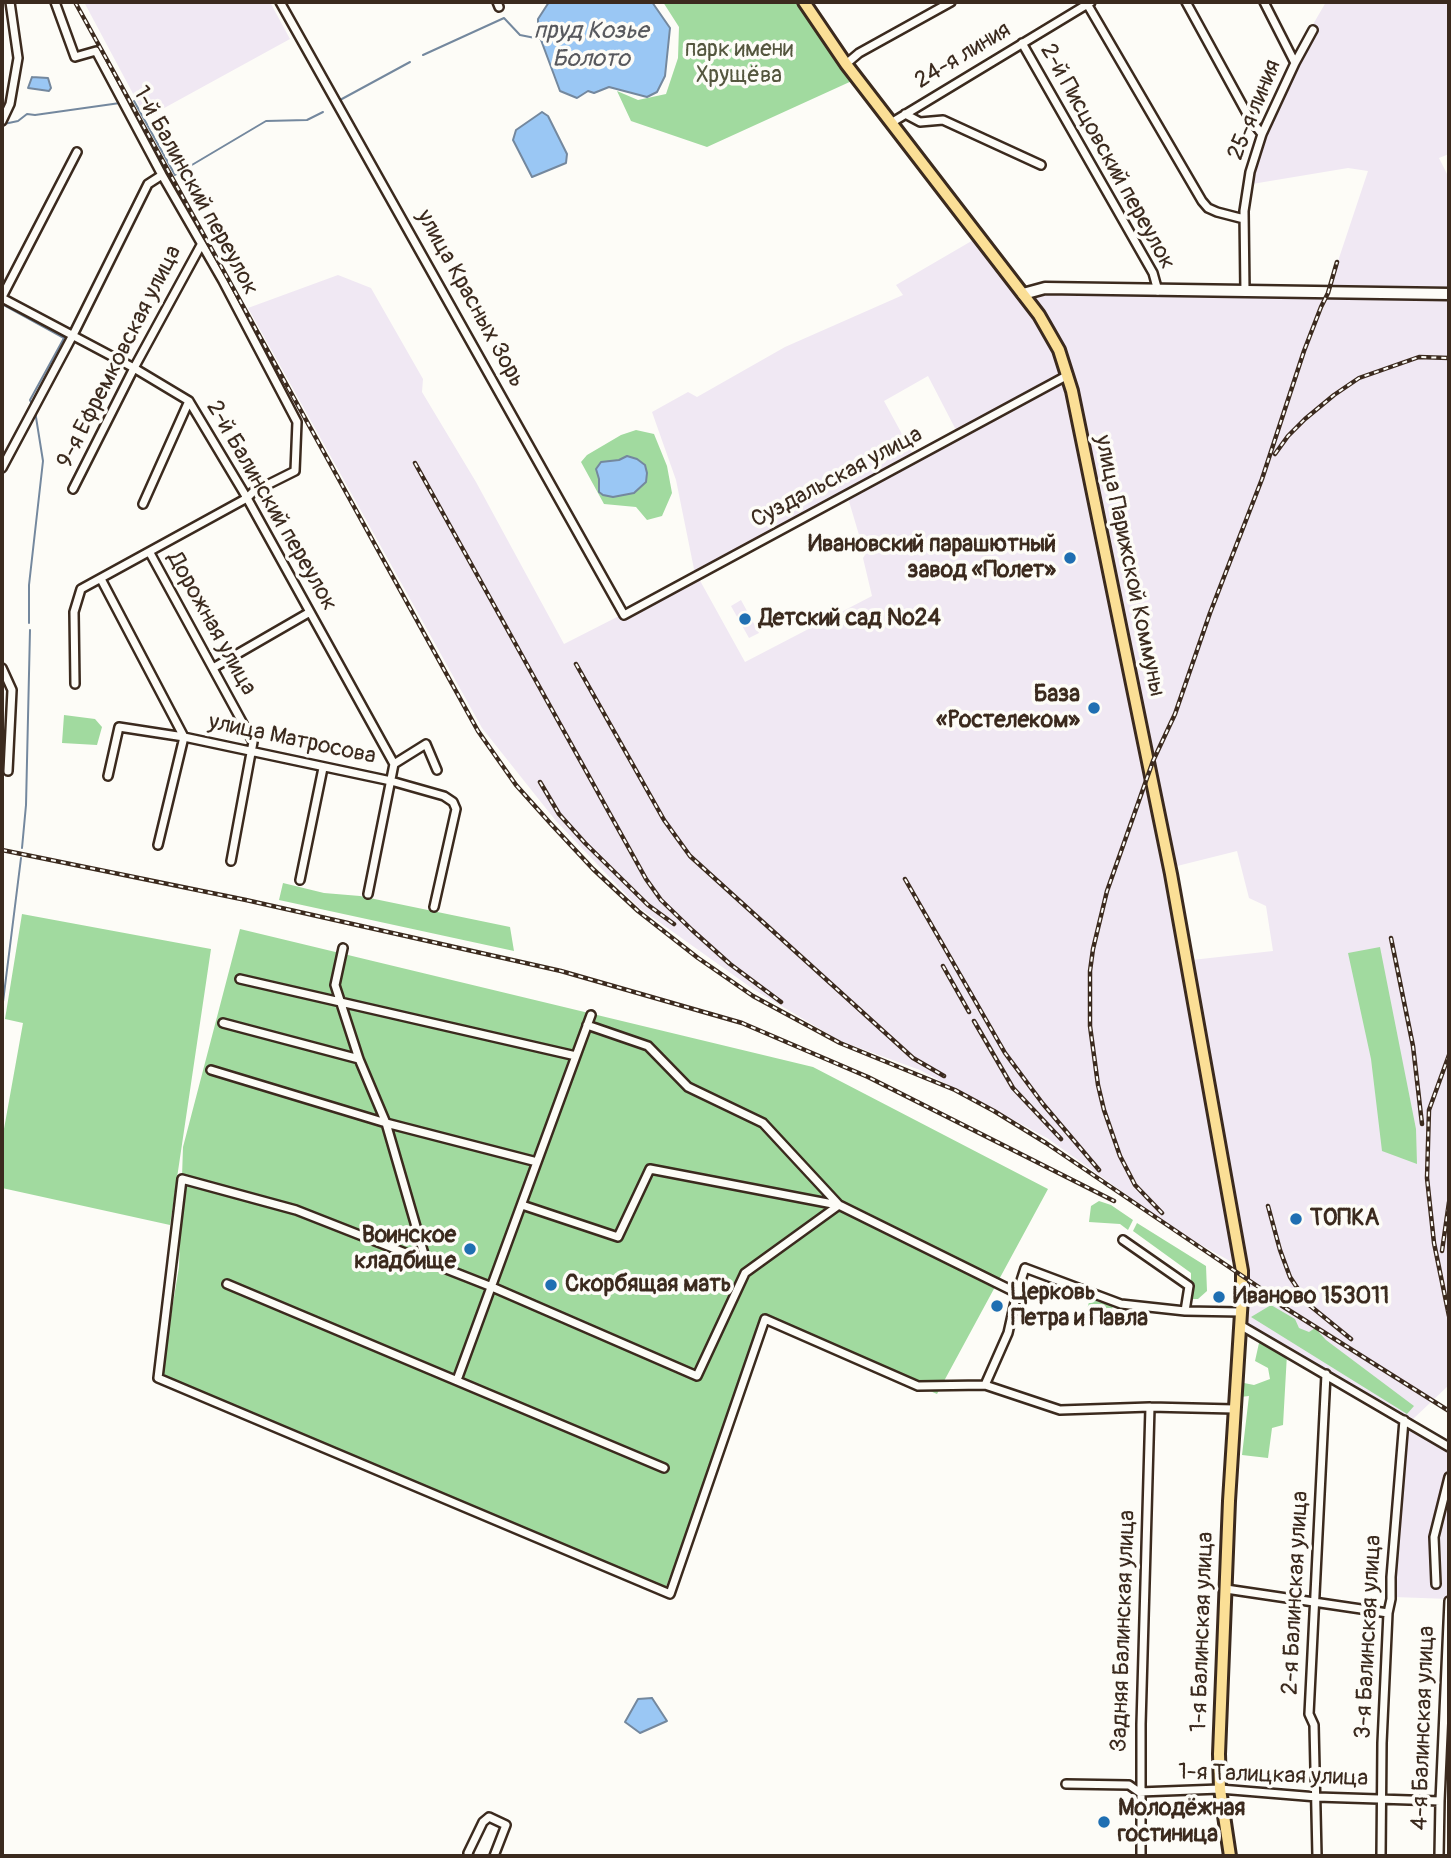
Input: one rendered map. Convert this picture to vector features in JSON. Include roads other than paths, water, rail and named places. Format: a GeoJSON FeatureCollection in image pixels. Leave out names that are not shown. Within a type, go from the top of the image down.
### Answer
{"type":"FeatureCollection","features":[{"type":"Feature","properties":{"kind":"main road","name":"улица Парижской Коммуны"},"geometry":{"type":"LineString","coordinates":[[804,2],[846,64],[1049,330],[1068,375],[1171,874],[1242,1271],[1241,1312]]}},
{"type":"Feature","properties":{"kind":"main road"},"geometry":{"type":"LineString","coordinates":[[1023,294],[1045,288],[1449,294]]}},
{"type":"Feature","properties":{"kind":"main road","name":"1-я Балинская улица"},"geometry":{"type":"LineString","coordinates":[[1230,1856],[1220,1788],[1226,1589],[1241,1312]]}},
{"type":"Feature","properties":{"kind":"street"},"geometry":{"type":"LineString","coordinates":[[2,121],[10,104],[19,58],[10,2]]}},
{"type":"Feature","properties":{"kind":"street","name":"1-й Балинский переулок"},"geometry":{"type":"LineString","coordinates":[[55,2],[75,57],[96,51],[162,175],[223,281],[297,422],[295,471],[253,492],[247,498]]}},
{"type":"Feature","properties":{"kind":"street","name":"улица Красных Зорь"},"geometry":{"type":"LineString","coordinates":[[280,2],[624,615]]}},
{"type":"Feature","properties":{"kind":"street"},"geometry":{"type":"LineString","coordinates":[[846,64],[859,53],[951,2]]}},
{"type":"Feature","properties":{"kind":"street"},"geometry":{"type":"LineString","coordinates":[[1088,2],[1202,201],[1217,212],[1244,219]]}},
{"type":"Feature","properties":{"kind":"street","name":"24-я линия"},"geometry":{"type":"LineString","coordinates":[[891,123],[1088,2]]}},
{"type":"Feature","properties":{"kind":"street"},"geometry":{"type":"LineString","coordinates":[[1186,2],[1250,119],[1262,134]]}},
{"type":"Feature","properties":{"kind":"street"},"geometry":{"type":"LineString","coordinates":[[1264,2],[1295,63]]}},
{"type":"Feature","properties":{"kind":"street","name":"25-я линия"},"geometry":{"type":"LineString","coordinates":[[1245,292],[1245,192],[1250,172],[1262,134],[1313,30]]}},
{"type":"Feature","properties":{"kind":"street","name":"2-й Писцовский переулок"},"geometry":{"type":"LineString","coordinates":[[1022,43],[1153,273],[1158,291]]}},
{"type":"Feature","properties":{"kind":"street"},"geometry":{"type":"LineString","coordinates":[[905,114],[920,122],[943,120],[1041,165]]}},
{"type":"Feature","properties":{"kind":"street"},"geometry":{"type":"LineString","coordinates":[[2,298],[77,152]]}},
{"type":"Feature","properties":{"kind":"street"},"geometry":{"type":"LineString","coordinates":[[2,468],[73,335],[148,184],[162,175]]}},
{"type":"Feature","properties":{"kind":"street","name":"9-я Ефремковская улица"},"geometry":{"type":"LineString","coordinates":[[74,489],[134,368],[201,244]]}},
{"type":"Feature","properties":{"kind":"street","name":"2-й Балинский переулок"},"geometry":{"type":"LineString","coordinates":[[2,298],[134,368],[188,401],[247,498],[394,764]]}},
{"type":"Feature","properties":{"kind":"street","name":"Суздальская улица"},"geometry":{"type":"LineString","coordinates":[[624,615],[1068,375]]}},
{"type":"Feature","properties":{"kind":"street"},"geometry":{"type":"LineString","coordinates":[[143,504],[188,401]]}},
{"type":"Feature","properties":{"kind":"street"},"geometry":{"type":"LineString","coordinates":[[75,684],[74,612],[81,589],[247,498]]}},
{"type":"Feature","properties":{"kind":"street","name":"Дорожная улица"},"geometry":{"type":"LineString","coordinates":[[150,553],[253,742],[253,752]]}},
{"type":"Feature","properties":{"kind":"street"},"geometry":{"type":"LineString","coordinates":[[101,579],[184,737],[158,845]]}},
{"type":"Feature","properties":{"kind":"street"},"geometry":{"type":"LineString","coordinates":[[213,668],[310,612]]}},
{"type":"Feature","properties":{"kind":"street"},"geometry":{"type":"LineString","coordinates":[[2,668],[12,690],[8,772]]}},
{"type":"Feature","properties":{"kind":"street","name":"улица Матросова"},"geometry":{"type":"LineString","coordinates":[[108,776],[119,727],[184,737],[391,781],[444,796],[453,802],[456,809],[434,907]]}},
{"type":"Feature","properties":{"kind":"street"},"geometry":{"type":"LineString","coordinates":[[368,894],[394,764],[426,744],[437,770]]}},
{"type":"Feature","properties":{"kind":"street"},"geometry":{"type":"LineString","coordinates":[[231,861],[253,752]]}},
{"type":"Feature","properties":{"kind":"street"},"geometry":{"type":"LineString","coordinates":[[300,880],[323,768]]}},
{"type":"Feature","properties":{"kind":"street"},"geometry":{"type":"LineString","coordinates":[[343,948],[335,985],[359,1059],[386,1123],[426,1261]]}},
{"type":"Feature","properties":{"kind":"street"},"geometry":{"type":"LineString","coordinates":[[240,979],[576,1056]]}},
{"type":"Feature","properties":{"kind":"street"},"geometry":{"type":"LineString","coordinates":[[457,1380],[591,1016]]}},
{"type":"Feature","properties":{"kind":"street"},"geometry":{"type":"LineString","coordinates":[[223,1023],[359,1059]]}},
{"type":"Feature","properties":{"kind":"street"},"geometry":{"type":"LineString","coordinates":[[587,1025],[648,1046],[688,1087],[763,1123],[839,1205]]}},
{"type":"Feature","properties":{"kind":"street"},"geometry":{"type":"LineString","coordinates":[[211,1070],[386,1123],[537,1162]]}},
{"type":"Feature","properties":{"kind":"street"},"geometry":{"type":"LineString","coordinates":[[522,1205],[618,1237],[650,1168],[839,1205],[1017,1293]]}},
{"type":"Feature","properties":{"kind":"street"},"geometry":{"type":"LineString","coordinates":[[839,1205],[745,1273],[697,1376],[492,1287],[296,1210],[182,1179],[158,1378],[670,1594],[765,1319],[918,1386],[985,1385],[1059,1410],[1150,1407],[1234,1409]]}},
{"type":"Feature","properties":{"kind":"street"},"geometry":{"type":"LineString","coordinates":[[1123,1240],[1189,1286],[1185,1311]]}},
{"type":"Feature","properties":{"kind":"street"},"geometry":{"type":"LineString","coordinates":[[985,1385],[1009,1333],[1025,1268],[1121,1304],[1185,1311],[1241,1312]]}},
{"type":"Feature","properties":{"kind":"street"},"geometry":{"type":"LineString","coordinates":[[227,1284],[664,1468]]}},
{"type":"Feature","properties":{"kind":"street"},"geometry":{"type":"LineString","coordinates":[[1240,1325],[1449,1447]]}},
{"type":"Feature","properties":{"kind":"street","name":"2-я Балинская улица"},"geometry":{"type":"LineString","coordinates":[[1317,1856],[1314,1725],[1309,1714],[1326,1374]]}},
{"type":"Feature","properties":{"kind":"street","name":"Задняя Балинская улица"},"geometry":{"type":"LineString","coordinates":[[1141,1856],[1142,1808],[1139,1792],[1150,1407]]}},
{"type":"Feature","properties":{"kind":"street","name":"3-я Балинская улица"},"geometry":{"type":"LineString","coordinates":[[1381,1856],[1388,1613],[1404,1420]]}},
{"type":"Feature","properties":{"kind":"street"},"geometry":{"type":"LineString","coordinates":[[1436,1584],[1434,1537],[1449,1476]]}},
{"type":"Feature","properties":{"kind":"street"},"geometry":{"type":"LineString","coordinates":[[1226,1589],[1388,1613]]}},
{"type":"Feature","properties":{"kind":"street","name":"4-я Балинская улица"},"geometry":{"type":"LineString","coordinates":[[1439,1856],[1449,1601]]}},
{"type":"Feature","properties":{"kind":"street","name":"1-я Талицкая улица"},"geometry":{"type":"LineString","coordinates":[[1066,1784],[1129,1785],[1139,1792],[1220,1788],[1317,1797],[1440,1801]]}},
{"type":"Feature","properties":{"kind":"street"},"geometry":{"type":"LineString","coordinates":[[469,1856],[483,1822],[489,1817],[506,1825],[494,1856]]}},
{"type":"Feature","properties":{"kind":"water","name":"пруд Козье Болото"},"geometry":{"type":"Polygon","coordinates":[[[549,2],[652,2],[670,28],[665,76],[657,92],[647,97],[609,87],[594,93],[588,91],[577,98],[560,91],[538,32],[538,19],[549,2]]]}},
{"type":"Feature","properties":{"kind":"water"},"geometry":{"type":"Polygon","coordinates":[[[32,77],[48,78],[51,88],[49,91],[28,88],[32,77]]]}},
{"type":"Feature","properties":{"kind":"water"},"geometry":{"type":"Polygon","coordinates":[[[542,112],[548,116],[567,154],[566,163],[532,177],[513,140],[516,130],[542,112]]]}},
{"type":"Feature","properties":{"kind":"water"},"geometry":{"type":"Polygon","coordinates":[[[627,456],[645,465],[646,482],[634,493],[613,497],[603,495],[599,492],[596,469],[601,462],[627,456]]]}},
{"type":"Feature","properties":{"kind":"water"},"geometry":{"type":"Polygon","coordinates":[[[652,1698],[667,1721],[640,1733],[625,1722],[638,1699],[652,1698]]]}},
{"type":"Feature","properties":{"kind":"waterway"},"geometry":{"type":"LineString","coordinates":[[423,55],[504,18],[520,35],[540,39]]}},
{"type":"Feature","properties":{"kind":"waterway"},"geometry":{"type":"LineString","coordinates":[[340,100],[410,62]]}},
{"type":"Feature","properties":{"kind":"waterway"},"geometry":{"type":"LineString","coordinates":[[134,101],[175,175],[266,121],[307,120],[323,112]]}},
{"type":"Feature","properties":{"kind":"waterway"},"geometry":{"type":"LineString","coordinates":[[2,128],[4,124],[18,121],[27,114],[120,103]]}},
{"type":"Feature","properties":{"kind":"waterway"},"geometry":{"type":"LineString","coordinates":[[2,304],[64,338],[30,400],[32,404]]}},
{"type":"Feature","properties":{"kind":"waterway"},"geometry":{"type":"LineString","coordinates":[[29,623],[29,585],[43,461],[35,411]]}},
{"type":"Feature","properties":{"kind":"waterway"},"geometry":{"type":"LineString","coordinates":[[22,848],[26,805],[30,630]]}},
{"type":"Feature","properties":{"kind":"waterway"},"geometry":{"type":"LineString","coordinates":[[2,1010],[21,858]]}},
{"type":"Feature","properties":{"kind":"railway"},"geometry":{"type":"LineString","coordinates":[[75,2],[478,731],[516,785],[551,824],[593,869],[638,911],[698,958],[753,996],[840,1043],[955,1090],[994,1111],[1046,1143],[1269,1294]]}},
{"type":"Feature","properties":{"kind":"railway"},"geometry":{"type":"LineString","coordinates":[[1162,1213],[1135,1185],[1120,1156],[1104,1110],[1090,1026],[1090,971],[1093,949],[1107,891],[1153,761],[1175,714],[1210,613],[1262,479],[1304,351],[1328,293],[1337,262]]}},
{"type":"Feature","properties":{"kind":"railway"},"geometry":{"type":"LineString","coordinates":[[1275,454],[1305,419],[1359,378],[1419,357],[1449,358]]}},
{"type":"Feature","properties":{"kind":"railway"},"geometry":{"type":"LineString","coordinates":[[415,463],[646,879],[661,900],[692,930],[730,964],[781,1002]]}},
{"type":"Feature","properties":{"kind":"railway"},"geometry":{"type":"LineString","coordinates":[[576,664],[664,820],[690,856],[913,1058],[944,1076]]}},
{"type":"Feature","properties":{"kind":"railway"},"geometry":{"type":"LineString","coordinates":[[540,782],[559,814],[585,843],[648,905],[674,924]]}},
{"type":"Feature","properties":{"kind":"railway"},"geometry":{"type":"LineString","coordinates":[[2,850],[246,900],[561,971],[742,1023],[868,1077],[1114,1201]]}},
{"type":"Feature","properties":{"kind":"railway"},"geometry":{"type":"LineString","coordinates":[[905,879],[1005,1053],[1043,1104],[1099,1170]]}},
{"type":"Feature","properties":{"kind":"railway"},"geometry":{"type":"LineString","coordinates":[[1391,938],[1413,1046],[1422,1124]]}},
{"type":"Feature","properties":{"kind":"railway"},"geometry":{"type":"LineString","coordinates":[[943,966],[969,1012]]}},
{"type":"Feature","properties":{"kind":"railway"},"geometry":{"type":"LineString","coordinates":[[974,1021],[1013,1088],[1061,1139]]}},
{"type":"Feature","properties":{"kind":"railway"},"geometry":{"type":"LineString","coordinates":[[1449,1055],[1429,1110],[1427,1178],[1434,1243],[1449,1316]]}},
{"type":"Feature","properties":{"kind":"railway"},"geometry":{"type":"LineString","coordinates":[[1442,1251],[1449,1202]]}},
{"type":"Feature","properties":{"kind":"railway"},"geometry":{"type":"LineString","coordinates":[[1268,1206],[1290,1277],[1308,1304],[1351,1339]]}},
{"type":"Feature","properties":{"kind":"railway"},"geometry":{"type":"LineString","coordinates":[[1260,1292],[1449,1411]]}},
{"type":"Feature","properties":{"kind":"place","name":"Ивановский парашютный завод «Полет»"},"geometry":{"type":"Point","coordinates":[1070,558]}},
{"type":"Feature","properties":{"kind":"place","name":"Детский сад №24"},"geometry":{"type":"Point","coordinates":[745,619]}},
{"type":"Feature","properties":{"kind":"place","name":"База «Ростелеком»"},"geometry":{"type":"Point","coordinates":[1094,708]}},
{"type":"Feature","properties":{"kind":"place","name":"ТОПКА"},"geometry":{"type":"Point","coordinates":[1296,1219]}},
{"type":"Feature","properties":{"kind":"place","name":"Воинское кладбище"},"geometry":{"type":"Point","coordinates":[470,1249]}},
{"type":"Feature","properties":{"kind":"place","name":"Скорбящая мать"},"geometry":{"type":"Point","coordinates":[551,1285]}},
{"type":"Feature","properties":{"kind":"place","name":"Иваново 153011"},"geometry":{"type":"Point","coordinates":[1219,1297]}},
{"type":"Feature","properties":{"kind":"place","name":"Церковь Петра и Павла"},"geometry":{"type":"Point","coordinates":[997,1306]}},
{"type":"Feature","properties":{"kind":"place","name":"Молодёжная гостиница"},"geometry":{"type":"Point","coordinates":[1104,1822]}},
{"type":"Feature","properties":{"kind":"park label","name":"парк имени Хрущёва"},"geometry":{"type":"Point","coordinates":[739,63]}}]}
